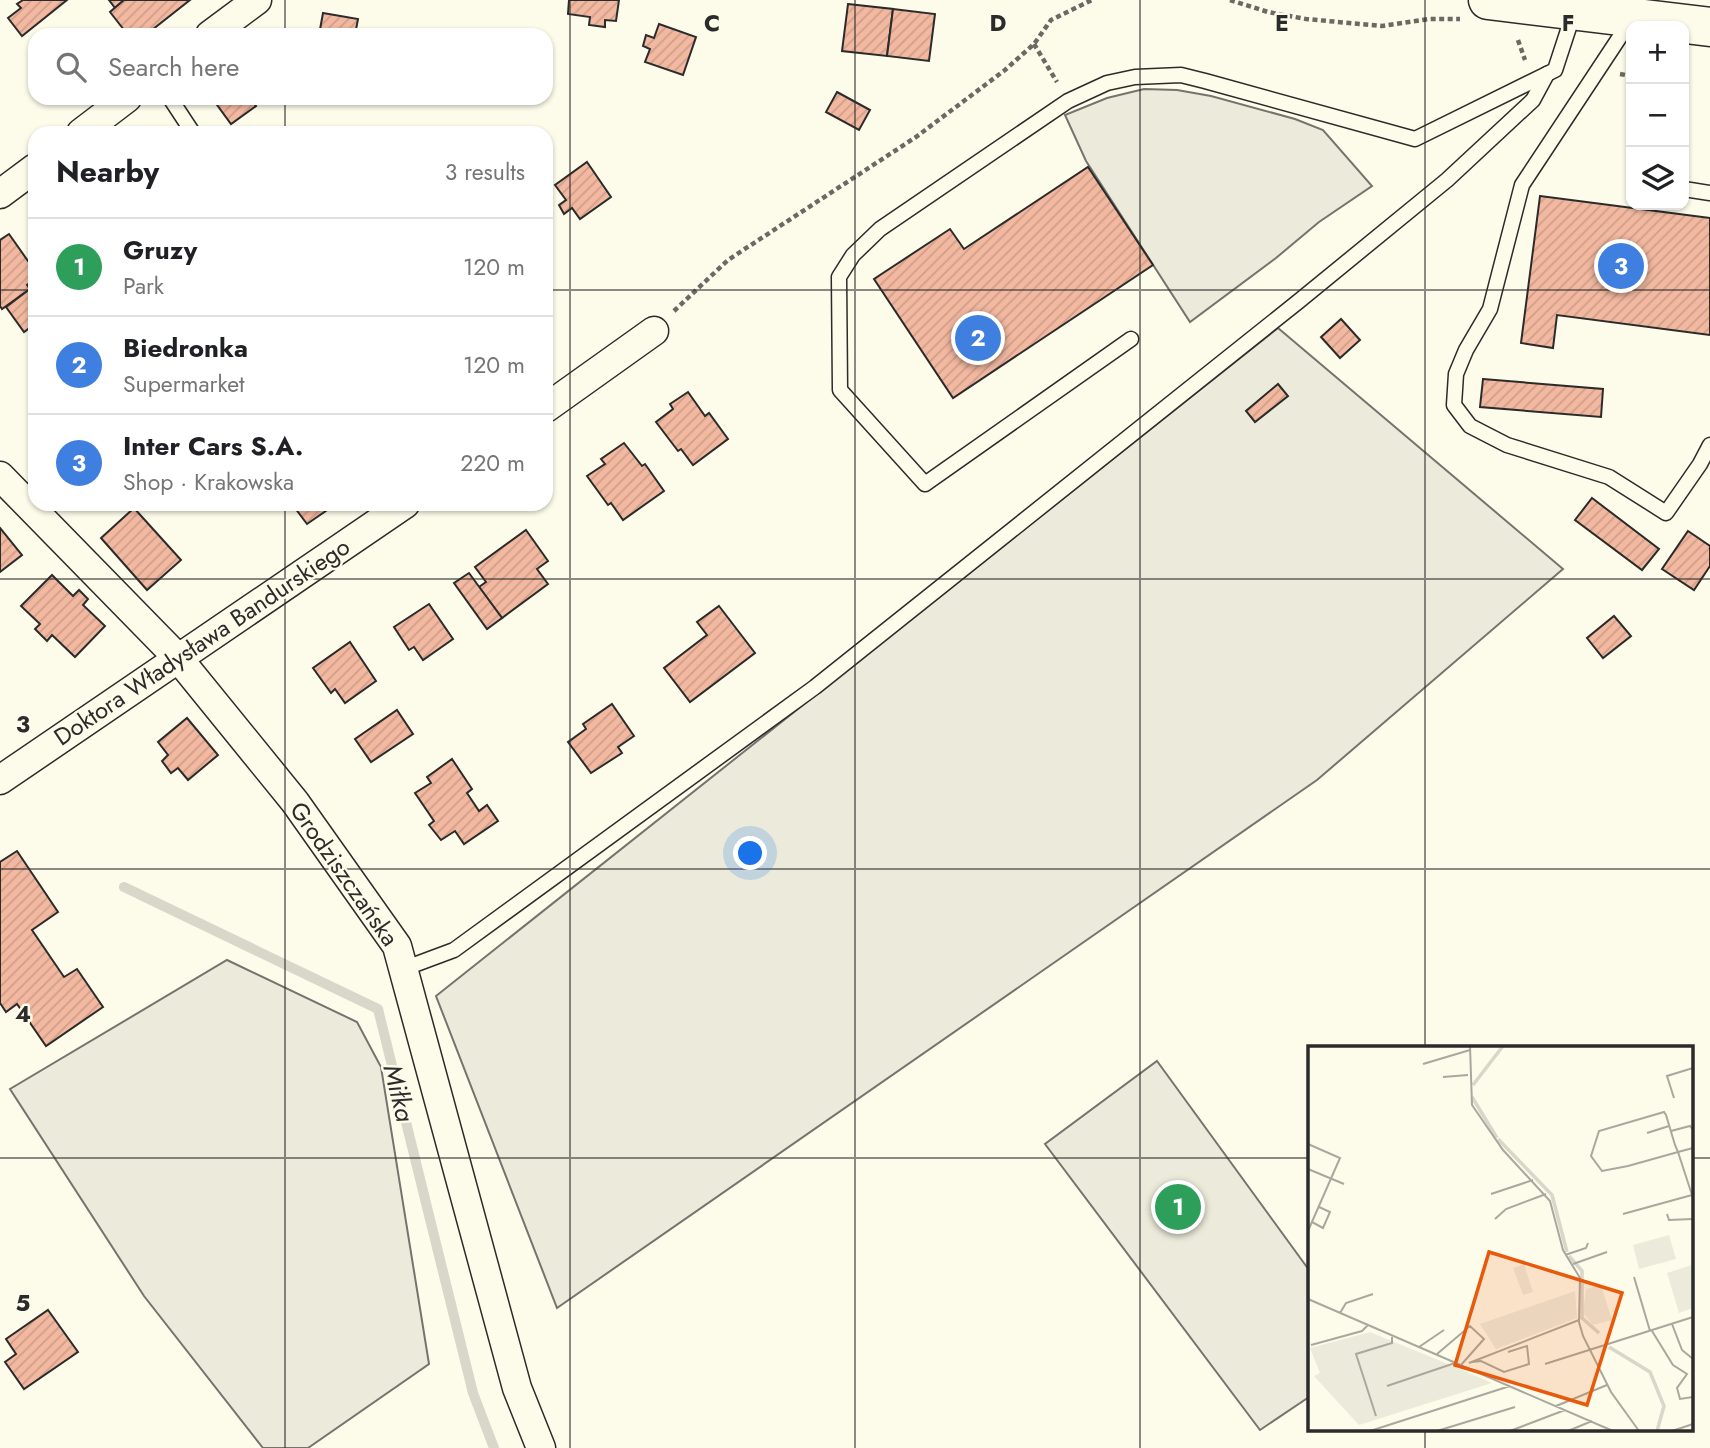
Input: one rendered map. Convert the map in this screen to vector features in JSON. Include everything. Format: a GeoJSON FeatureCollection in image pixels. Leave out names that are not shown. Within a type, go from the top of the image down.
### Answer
{"type":"FeatureCollection","features":[{"type":"Feature","properties":{"kind":"main road"},"geometry":{"type":"LineString","coordinates":[[1480,10],[1575,10],[1710,27]]}},
{"type":"Feature","properties":{"kind":"street"},"geometry":{"type":"LineString","coordinates":[[219,28],[257,0]]}},
{"type":"Feature","properties":{"kind":"street"},"geometry":{"type":"LineString","coordinates":[[90,126],[118,105]]}},
{"type":"Feature","properties":{"kind":"street"},"geometry":{"type":"LineString","coordinates":[[0,194],[28,173]]}},
{"type":"Feature","properties":{"kind":"street"},"geometry":{"type":"LineString","coordinates":[[553,403],[654,331]]}},
{"type":"Feature","properties":{"kind":"street","name":"Grodziszczańska"},"geometry":{"type":"LineString","coordinates":[[0,476],[28,505]]}},
{"type":"Feature","properties":{"kind":"street","name":"Grodziszczańska"},"geometry":{"type":"LineString","coordinates":[[34,511],[178,658],[295,802],[397,946],[517,1388],[541,1448]]}},
{"type":"Feature","properties":{"kind":"street","name":"Doktora Władysława Bandurskiego"},"geometry":{"type":"LineString","coordinates":[[0,780],[395,511]]}},
{"type":"Feature","properties":{"kind":"lane"},"geometry":{"type":"LineString","coordinates":[[1131,339],[925,484],[840,390],[839,277],[853,254],[880,229],[1068,100],[1107,83],[1135,76],[1181,75],[1415,139],[1555,70],[1575,10]]}},
{"type":"Feature","properties":{"kind":"lane"},"geometry":{"type":"LineString","coordinates":[[1632,18],[1522,185],[1490,309],[1466,350],[1456,374],[1454,405],[1470,426],[1507,446],[1609,477],[1666,513],[1710,445]]}},
{"type":"Feature","properties":{"kind":"lane"},"geometry":{"type":"LineString","coordinates":[[403,968],[454,950],[815,687],[1447,180],[1533,100],[1547,74]]}},
{"type":"Feature","properties":{"kind":"lane"},"geometry":{"type":"LineString","coordinates":[[175,105],[188,126]]}},
{"type":"Feature","properties":{"kind":"lane"},"geometry":{"type":"LineString","coordinates":[[1689,190],[1710,193]]}},
{"type":"Feature","properties":{"kind":"path"},"geometry":{"type":"LineString","coordinates":[[654,331],[728,260],[916,137],[1005,70],[1034,44],[1051,20],[1092,0]]}},
{"type":"Feature","properties":{"kind":"path"},"geometry":{"type":"LineString","coordinates":[[1230,0],[1268,12],[1306,19],[1382,26],[1480,10]]}},
{"type":"Feature","properties":{"kind":"path"},"geometry":{"type":"LineString","coordinates":[[1511,30],[1524,51],[1525,60],[1558,61]]}},
{"type":"Feature","properties":{"kind":"path"},"geometry":{"type":"LineString","coordinates":[[1034,44],[1068,100]]}},
{"type":"Feature","properties":{"kind":"shaded area"},"geometry":{"type":"Polygon","coordinates":[[[1144,89],[1177,90],[1211,96],[1295,119],[1323,130],[1372,186],[1319,222],[1276,258],[1190,322],[1086,161],[1065,115],[1107,98],[1144,89]]]}},
{"type":"Feature","properties":{"kind":"shaded area"},"geometry":{"type":"Polygon","coordinates":[[[1278,328],[1563,569],[1317,780],[557,1308],[436,996],[1278,328]]]}},
{"type":"Feature","properties":{"kind":"shaded area"},"geometry":{"type":"Polygon","coordinates":[[[227,960],[357,1022],[381,1067],[429,1364],[308,1448],[263,1448],[144,1296],[10,1089],[227,960]]]}},
{"type":"Feature","properties":{"kind":"shaded area"},"geometry":{"type":"Polygon","coordinates":[[[1157,1061],[1308,1269],[1308,1398],[1260,1430],[1045,1144],[1157,1061]]]}},
{"type":"Feature","properties":{"kind":"building"},"geometry":{"type":"Polygon","coordinates":[[[23,0],[67,0],[32,28],[28,28],[22,36],[8,18],[21,8],[17,4],[23,0]]]}},
{"type":"Feature","properties":{"kind":"building"},"geometry":{"type":"Polygon","coordinates":[[[109,0],[124,0],[115,8],[109,0]]]}},
{"type":"Feature","properties":{"kind":"building"},"geometry":{"type":"Polygon","coordinates":[[[124,0],[190,0],[155,28],[123,28],[110,12],[124,0]]]}},
{"type":"Feature","properties":{"kind":"building"},"geometry":{"type":"Polygon","coordinates":[[[569,0],[619,0],[616,21],[605,20],[605,27],[589,25],[590,17],[568,14],[569,0]]]}},
{"type":"Feature","properties":{"kind":"building"},"geometry":{"type":"Polygon","coordinates":[[[848,4],[893,9],[887,56],[842,51],[848,4]]]}},
{"type":"Feature","properties":{"kind":"building"},"geometry":{"type":"Polygon","coordinates":[[[893,9],[935,14],[929,61],[887,56],[893,9]]]}},
{"type":"Feature","properties":{"kind":"building"},"geometry":{"type":"Polygon","coordinates":[[[323,13],[358,19],[356,28],[320,28],[323,13]]]}},
{"type":"Feature","properties":{"kind":"building"},"geometry":{"type":"Polygon","coordinates":[[[659,24],[696,37],[683,75],[645,62],[650,49],[643,46],[646,35],[654,38],[659,24]]]}},
{"type":"Feature","properties":{"kind":"building"},"geometry":{"type":"Polygon","coordinates":[[[837,92],[870,110],[859,130],[826,112],[837,92]]]}},
{"type":"Feature","properties":{"kind":"building"},"geometry":{"type":"Polygon","coordinates":[[[217,105],[256,106],[231,124],[217,105]]]}},
{"type":"Feature","properties":{"kind":"building"},"geometry":{"type":"Polygon","coordinates":[[[587,162],[611,197],[580,219],[572,208],[564,214],[559,205],[566,200],[555,185],[587,162]]]}},
{"type":"Feature","properties":{"kind":"building"},"geometry":{"type":"Polygon","coordinates":[[[1088,167],[1153,265],[953,398],[874,279],[950,229],[964,249],[1088,167]]]}},
{"type":"Feature","properties":{"kind":"building"},"geometry":{"type":"Polygon","coordinates":[[[1540,196],[1626,207],[1626,210],[1648,210],[1710,218],[1710,335],[1557,315],[1553,348],[1521,343],[1540,196]]]}},
{"type":"Feature","properties":{"kind":"building"},"geometry":{"type":"Polygon","coordinates":[[[9,234],[28,261],[28,290],[2,309],[0,306],[0,240],[9,234]]]}},
{"type":"Feature","properties":{"kind":"building"},"geometry":{"type":"Polygon","coordinates":[[[28,290],[28,329],[24,332],[6,307],[28,290]]]}},
{"type":"Feature","properties":{"kind":"building"},"geometry":{"type":"Polygon","coordinates":[[[1341,319],[1360,340],[1340,358],[1321,337],[1341,319]]]}},
{"type":"Feature","properties":{"kind":"building"},"geometry":{"type":"Polygon","coordinates":[[[1483,379],[1603,389],[1601,417],[1480,407],[1483,379]]]}},
{"type":"Feature","properties":{"kind":"building"},"geometry":{"type":"Polygon","coordinates":[[[1278,384],[1288,396],[1255,422],[1246,411],[1278,384]]]}},
{"type":"Feature","properties":{"kind":"building"},"geometry":{"type":"Polygon","coordinates":[[[688,392],[705,416],[709,413],[728,439],[693,465],[681,449],[678,451],[656,422],[673,409],[670,404],[688,392]]]}},
{"type":"Feature","properties":{"kind":"building"},"geometry":{"type":"Polygon","coordinates":[[[624,443],[642,466],[645,464],[664,491],[623,520],[611,503],[608,505],[587,476],[605,464],[601,459],[624,443]]]}},
{"type":"Feature","properties":{"kind":"building"},"geometry":{"type":"Polygon","coordinates":[[[1592,498],[1659,549],[1642,570],[1575,520],[1592,498]]]}},
{"type":"Feature","properties":{"kind":"building"},"geometry":{"type":"Polygon","coordinates":[[[131,511],[137,511],[181,560],[147,590],[101,538],[131,511]]]}},
{"type":"Feature","properties":{"kind":"building"},"geometry":{"type":"Polygon","coordinates":[[[297,511],[326,511],[307,524],[297,511]]]}},
{"type":"Feature","properties":{"kind":"building"},"geometry":{"type":"Polygon","coordinates":[[[0,528],[22,555],[0,572],[0,528]]]}},
{"type":"Feature","properties":{"kind":"building"},"geometry":{"type":"Polygon","coordinates":[[[526,530],[548,561],[537,569],[548,584],[502,618],[479,587],[486,582],[475,567],[526,530]]]}},
{"type":"Feature","properties":{"kind":"building"},"geometry":{"type":"Polygon","coordinates":[[[1688,531],[1710,546],[1710,566],[1694,590],[1662,569],[1688,531]]]}},
{"type":"Feature","properties":{"kind":"building"},"geometry":{"type":"Polygon","coordinates":[[[469,573],[502,618],[487,629],[454,583],[469,573]]]}},
{"type":"Feature","properties":{"kind":"building"},"geometry":{"type":"Polygon","coordinates":[[[52,575],[73,596],[79,590],[88,599],[83,605],[105,626],[75,657],[52,635],[47,641],[35,629],[40,624],[21,606],[52,575]]]}},
{"type":"Feature","properties":{"kind":"building"},"geometry":{"type":"Polygon","coordinates":[[[429,604],[453,639],[423,660],[414,647],[409,650],[394,627],[429,604]]]}},
{"type":"Feature","properties":{"kind":"building"},"geometry":{"type":"Polygon","coordinates":[[[719,606],[755,653],[690,702],[664,668],[707,635],[697,622],[719,606]]]}},
{"type":"Feature","properties":{"kind":"building"},"geometry":{"type":"Polygon","coordinates":[[[1614,616],[1631,636],[1603,658],[1587,638],[1614,616]]]}},
{"type":"Feature","properties":{"kind":"building"},"geometry":{"type":"Polygon","coordinates":[[[350,642],[376,681],[345,703],[335,689],[331,693],[313,668],[350,642]]]}},
{"type":"Feature","properties":{"kind":"building"},"geometry":{"type":"Polygon","coordinates":[[[612,704],[634,736],[618,747],[622,753],[591,773],[568,742],[586,729],[583,724],[612,704]]]}},
{"type":"Feature","properties":{"kind":"building"},"geometry":{"type":"Polygon","coordinates":[[[397,710],[413,734],[371,762],[355,739],[397,710]]]}},
{"type":"Feature","properties":{"kind":"building"},"geometry":{"type":"Polygon","coordinates":[[[187,718],[218,755],[188,780],[178,768],[171,773],[162,761],[168,755],[158,742],[187,718]]]}},
{"type":"Feature","properties":{"kind":"building"},"geometry":{"type":"Polygon","coordinates":[[[452,759],[472,789],[467,793],[479,811],[487,805],[498,821],[464,844],[455,831],[441,840],[429,825],[434,821],[415,793],[431,783],[427,777],[452,759]]]}},
{"type":"Feature","properties":{"kind":"building"},"geometry":{"type":"Polygon","coordinates":[[[17,851],[58,912],[32,930],[64,977],[77,969],[103,1007],[46,1046],[17,1004],[6,1012],[0,1003],[0,862],[17,851]]]}},
{"type":"Feature","properties":{"kind":"building"},"geometry":{"type":"Polygon","coordinates":[[[48,1310],[78,1352],[24,1389],[5,1362],[16,1354],[6,1339],[48,1310]]]}},
{"type":"Feature","properties":{"kind":"waterway","name":"Miłka"},"geometry":{"type":"LineString","coordinates":[[124,887],[378,1009],[473,1393],[494,1448]]}},
{"type":"Feature","properties":{"kind":"place","name":"Inter Cars S.A."},"geometry":{"type":"Point","coordinates":[1621,266]}},
{"type":"Feature","properties":{"kind":"place","name":"Biedronka"},"geometry":{"type":"Point","coordinates":[978,338]}},
{"type":"Feature","properties":{"kind":"place","name":"Gruzy"},"geometry":{"type":"Point","coordinates":[1178,1207]}}]}
